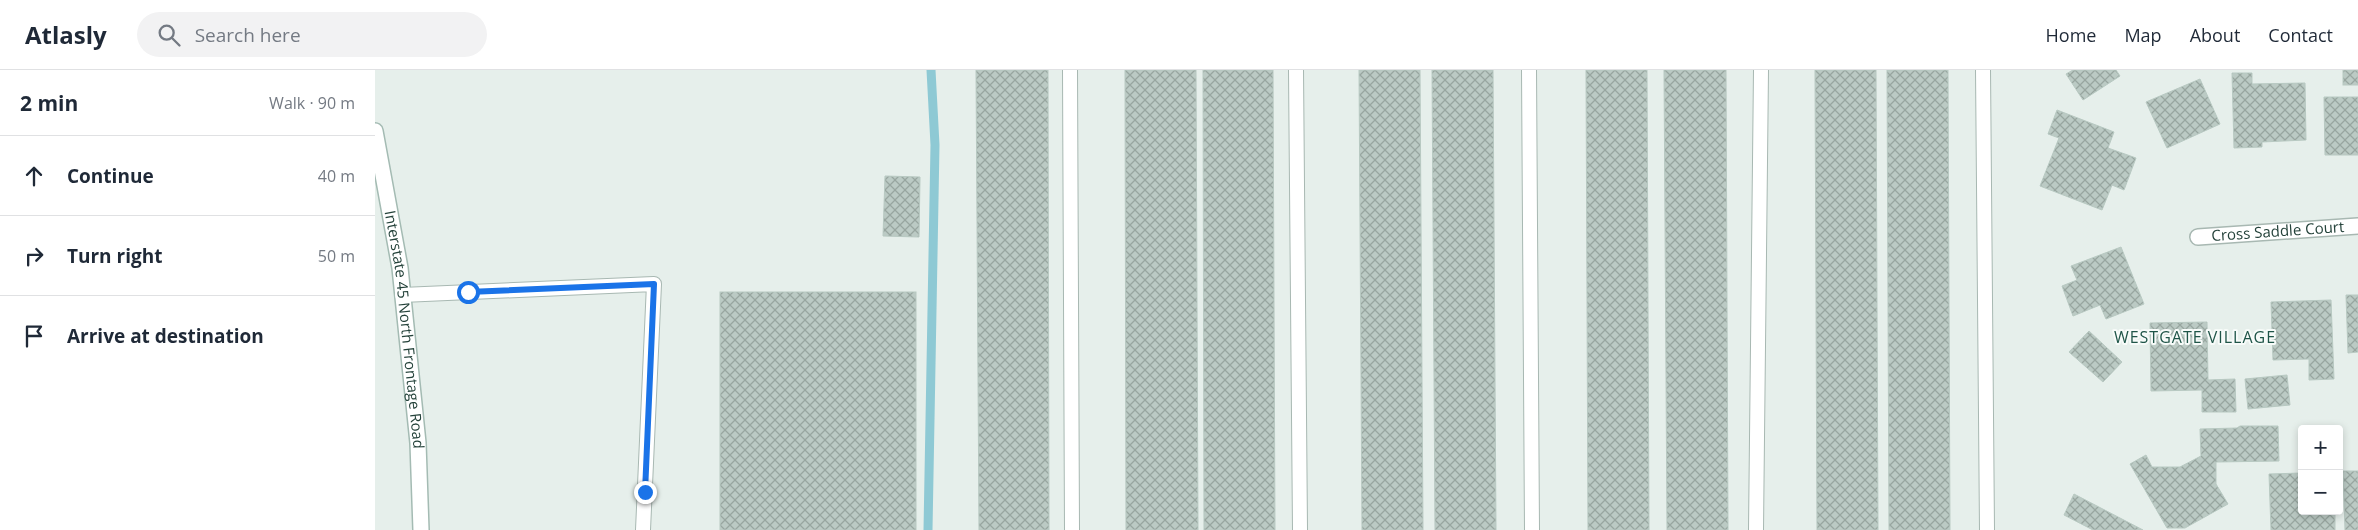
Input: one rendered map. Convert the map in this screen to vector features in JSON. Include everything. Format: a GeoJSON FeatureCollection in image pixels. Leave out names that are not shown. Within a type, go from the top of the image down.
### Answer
{"type":"FeatureCollection","features":[{"type":"Feature","properties":{"kind":"main road","name":"Interstate 45 North Frontage Road"},"geometry":{"type":"LineString","coordinates":[[375,131],[400,268],[418,443],[421,530]]}},
{"type":"Feature","properties":{"kind":"main road","name":"Cross Saddle Court"},"geometry":{"type":"LineString","coordinates":[[2198,237],[2358,226]]}},
{"type":"Feature","properties":{"kind":"lane"},"geometry":{"type":"LineString","coordinates":[[1070,70],[1072,530]]}},
{"type":"Feature","properties":{"kind":"lane"},"geometry":{"type":"LineString","coordinates":[[1296,70],[1300,530]]}},
{"type":"Feature","properties":{"kind":"lane"},"geometry":{"type":"LineString","coordinates":[[1529,70],[1532,530]]}},
{"type":"Feature","properties":{"kind":"lane"},"geometry":{"type":"LineString","coordinates":[[1756,530],[1761,70]]}},
{"type":"Feature","properties":{"kind":"lane"},"geometry":{"type":"LineString","coordinates":[[1983,70],[1987,530]]}},
{"type":"Feature","properties":{"kind":"lane"},"geometry":{"type":"LineString","coordinates":[[402,295],[654,284],[643,530]]}},
{"type":"Feature","properties":{"kind":"building"},"geometry":{"type":"Polygon","coordinates":[[[976,70],[1048,70],[1049,530],[979,530],[976,70]]]}},
{"type":"Feature","properties":{"kind":"building"},"geometry":{"type":"Polygon","coordinates":[[[1125,70],[1196,70],[1198,530],[1126,530],[1125,70]]]}},
{"type":"Feature","properties":{"kind":"building"},"geometry":{"type":"Polygon","coordinates":[[[1203,70],[1273,70],[1275,530],[1204,530],[1203,70]]]}},
{"type":"Feature","properties":{"kind":"building"},"geometry":{"type":"Polygon","coordinates":[[[1359,70],[1420,70],[1423,530],[1362,530],[1359,70]]]}},
{"type":"Feature","properties":{"kind":"building"},"geometry":{"type":"Polygon","coordinates":[[[1432,70],[1493,70],[1496,530],[1435,530],[1432,70]]]}},
{"type":"Feature","properties":{"kind":"building"},"geometry":{"type":"Polygon","coordinates":[[[1586,70],[1647,70],[1649,530],[1588,530],[1586,70]]]}},
{"type":"Feature","properties":{"kind":"building"},"geometry":{"type":"Polygon","coordinates":[[[1664,70],[1726,70],[1728,530],[1667,530],[1664,70]]]}},
{"type":"Feature","properties":{"kind":"building"},"geometry":{"type":"Polygon","coordinates":[[[1815,70],[1876,70],[1878,530],[1817,530],[1815,70]]]}},
{"type":"Feature","properties":{"kind":"building"},"geometry":{"type":"Polygon","coordinates":[[[1887,70],[1948,70],[1950,530],[1889,530],[1887,70]]]}},
{"type":"Feature","properties":{"kind":"building"},"geometry":{"type":"Polygon","coordinates":[[[2073,70],[2116,70],[2120,76],[2083,100],[2066,74],[2073,70]]]}},
{"type":"Feature","properties":{"kind":"building"},"geometry":{"type":"Polygon","coordinates":[[[2343,70],[2358,70],[2358,85],[2343,85],[2343,70]]]}},
{"type":"Feature","properties":{"kind":"building"},"geometry":{"type":"Polygon","coordinates":[[[2232,73],[2252,73],[2252,84],[2305,83],[2306,140],[2262,142],[2262,147],[2234,148],[2232,73]]]}},
{"type":"Feature","properties":{"kind":"building"},"geometry":{"type":"Polygon","coordinates":[[[2200,79],[2220,124],[2167,148],[2146,102],[2200,79]]]}},
{"type":"Feature","properties":{"kind":"building"},"geometry":{"type":"Polygon","coordinates":[[[2324,97],[2358,97],[2358,155],[2325,155],[2324,97]]]}},
{"type":"Feature","properties":{"kind":"building"},"geometry":{"type":"Polygon","coordinates":[[[2057,110],[2114,132],[2108,148],[2136,158],[2124,190],[2112,185],[2102,210],[2040,186],[2059,138],[2048,134],[2057,110]]]}},
{"type":"Feature","properties":{"kind":"building"},"geometry":{"type":"Polygon","coordinates":[[[885,176],[920,177],[919,237],[883,236],[885,176]]]}},
{"type":"Feature","properties":{"kind":"building"},"geometry":{"type":"Polygon","coordinates":[[[2121,247],[2144,304],[2106,319],[2100,305],[2073,316],[2062,286],[2077,280],[2071,266],[2121,247]]]}},
{"type":"Feature","properties":{"kind":"building"},"geometry":{"type":"Polygon","coordinates":[[[720,292],[916,292],[916,530],[720,530],[720,292]]]}},
{"type":"Feature","properties":{"kind":"building"},"geometry":{"type":"Polygon","coordinates":[[[2346,295],[2358,295],[2358,352],[2348,353],[2346,295]]]}},
{"type":"Feature","properties":{"kind":"building"},"geometry":{"type":"Polygon","coordinates":[[[2331,300],[2334,379],[2309,380],[2309,359],[2273,360],[2271,302],[2331,300]]]}},
{"type":"Feature","properties":{"kind":"building"},"geometry":{"type":"Polygon","coordinates":[[[2207,322],[2208,380],[2235,379],[2236,412],[2202,412],[2202,390],[2151,391],[2150,323],[2207,322]]]}},
{"type":"Feature","properties":{"kind":"building"},"geometry":{"type":"Polygon","coordinates":[[[2089,331],[2122,362],[2103,382],[2069,352],[2089,331]]]}},
{"type":"Feature","properties":{"kind":"building"},"geometry":{"type":"Polygon","coordinates":[[[2287,375],[2290,405],[2248,409],[2245,379],[2287,375]]]}},
{"type":"Feature","properties":{"kind":"building"},"geometry":{"type":"Polygon","coordinates":[[[2240,426],[2278,426],[2279,461],[2216,462],[2216,484],[2228,504],[2185,528],[2167,528],[2130,464],[2146,455],[2152,467],[2180,467],[2201,456],[2200,429],[2237,428],[2240,426]]]}},
{"type":"Feature","properties":{"kind":"building"},"geometry":{"type":"Polygon","coordinates":[[[2343,471],[2358,471],[2358,530],[2345,530],[2343,471]]]}},
{"type":"Feature","properties":{"kind":"building"},"geometry":{"type":"Polygon","coordinates":[[[2298,473],[2298,515],[2335,515],[2335,530],[2271,530],[2269,474],[2298,473]]]}},
{"type":"Feature","properties":{"kind":"building"},"geometry":{"type":"Polygon","coordinates":[[[2074,494],[2143,530],[2093,530],[2064,515],[2074,494]]]}},
{"type":"Feature","properties":{"kind":"waterway"},"geometry":{"type":"LineString","coordinates":[[928,530],[935,145],[931,70]]}},
{"type":"Feature","properties":{"kind":"district","name":"WESTGATE VILLAGE"},"geometry":{"type":"Point","coordinates":[2195,337]}},
{"type":"Feature","properties":{"kind":"route"},"geometry":{"type":"LineString","coordinates":[[468,292],[654,284],[645,492]]}}]}
